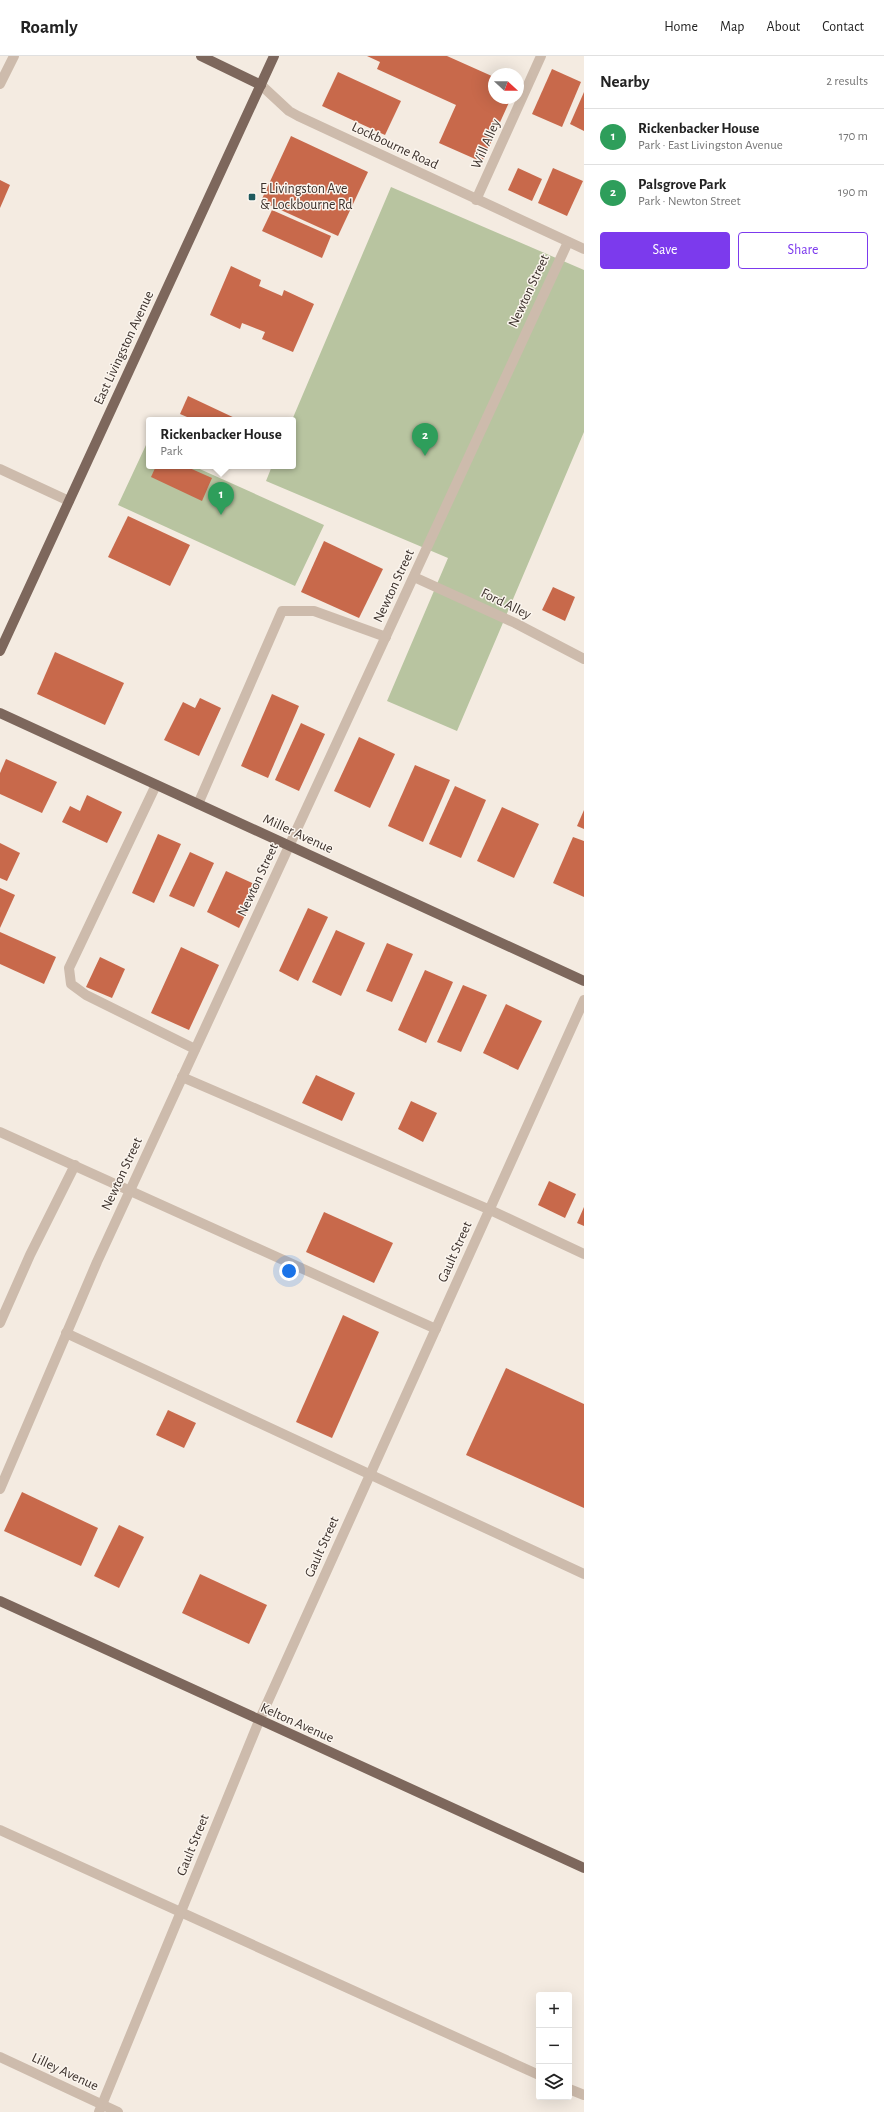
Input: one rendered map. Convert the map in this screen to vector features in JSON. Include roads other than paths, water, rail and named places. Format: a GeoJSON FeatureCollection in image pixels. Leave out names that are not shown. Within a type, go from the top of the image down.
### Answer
{"type":"FeatureCollection","features":[{"type":"Feature","properties":{"kind":"main road","name":"Lockbourne Road"},"geometry":{"type":"LineString","coordinates":[[201,56],[261,85]]}},
{"type":"Feature","properties":{"kind":"main road","name":"East Livingston Avenue"},"geometry":{"type":"LineString","coordinates":[[0,651],[274,56]]}},
{"type":"Feature","properties":{"kind":"main road","name":"Miller Avenue"},"geometry":{"type":"LineString","coordinates":[[0,713],[584,981]]}},
{"type":"Feature","properties":{"kind":"main road","name":"Kelton Avenue"},"geometry":{"type":"LineString","coordinates":[[0,1601],[259,1721],[584,1868]]}},
{"type":"Feature","properties":{"kind":"street"},"geometry":{"type":"LineString","coordinates":[[0,84],[14,56]]}},
{"type":"Feature","properties":{"kind":"street","name":"Will Alley"},"geometry":{"type":"LineString","coordinates":[[476,200],[541,56]]}},
{"type":"Feature","properties":{"kind":"street","name":"Lockbourne Road"},"geometry":{"type":"LineString","coordinates":[[261,85],[289,111],[476,200],[584,249]]}},
{"type":"Feature","properties":{"kind":"street","name":"Newton Street"},"geometry":{"type":"LineString","coordinates":[[0,1489],[66,1333],[130,1190],[568,242]]}},
{"type":"Feature","properties":{"kind":"street"},"geometry":{"type":"LineString","coordinates":[[0,469],[69,501]]}},
{"type":"Feature","properties":{"kind":"street","name":"Ford Alley"},"geometry":{"type":"LineString","coordinates":[[414,577],[515,623],[584,659]]}},
{"type":"Feature","properties":{"kind":"street"},"geometry":{"type":"LineString","coordinates":[[198,804],[282,611],[314,611],[386,637]]}},
{"type":"Feature","properties":{"kind":"street"},"geometry":{"type":"LineString","coordinates":[[156,785],[69,968],[71,984],[86,995],[195,1049]]}},
{"type":"Feature","properties":{"kind":"street","name":"Gault Street"},"geometry":{"type":"LineString","coordinates":[[101,2108],[259,1721],[436,1329],[488,1209],[584,1000]]}},
{"type":"Feature","properties":{"kind":"street"},"geometry":{"type":"LineString","coordinates":[[182,1077],[488,1209],[584,1254]]}},
{"type":"Feature","properties":{"kind":"street"},"geometry":{"type":"LineString","coordinates":[[0,1132],[436,1329]]}},
{"type":"Feature","properties":{"kind":"street"},"geometry":{"type":"LineString","coordinates":[[0,1323],[30,1256],[75,1165]]}},
{"type":"Feature","properties":{"kind":"street"},"geometry":{"type":"LineString","coordinates":[[66,1333],[584,1574]]}},
{"type":"Feature","properties":{"kind":"street"},"geometry":{"type":"LineString","coordinates":[[0,1830],[536,2074]]}},
{"type":"Feature","properties":{"kind":"street","name":"Lilley Avenue"},"geometry":{"type":"LineString","coordinates":[[0,2057],[101,2108],[118,2112]]}},
{"type":"Feature","properties":{"kind":"street"},"geometry":{"type":"LineString","coordinates":[[572,2090],[584,2095]]}},
{"type":"Feature","properties":{"kind":"place","name":"E Livingston Ave & Lockbourne Rd"},"geometry":{"type":"Point","coordinates":[252,197]}},
{"type":"Feature","properties":{"kind":"place","name":"Palsgrove Park"},"geometry":{"type":"Point","coordinates":[425,456]}},
{"type":"Feature","properties":{"kind":"place","name":"Rickenbacker House"},"geometry":{"type":"Point","coordinates":[221,515]}}]}
